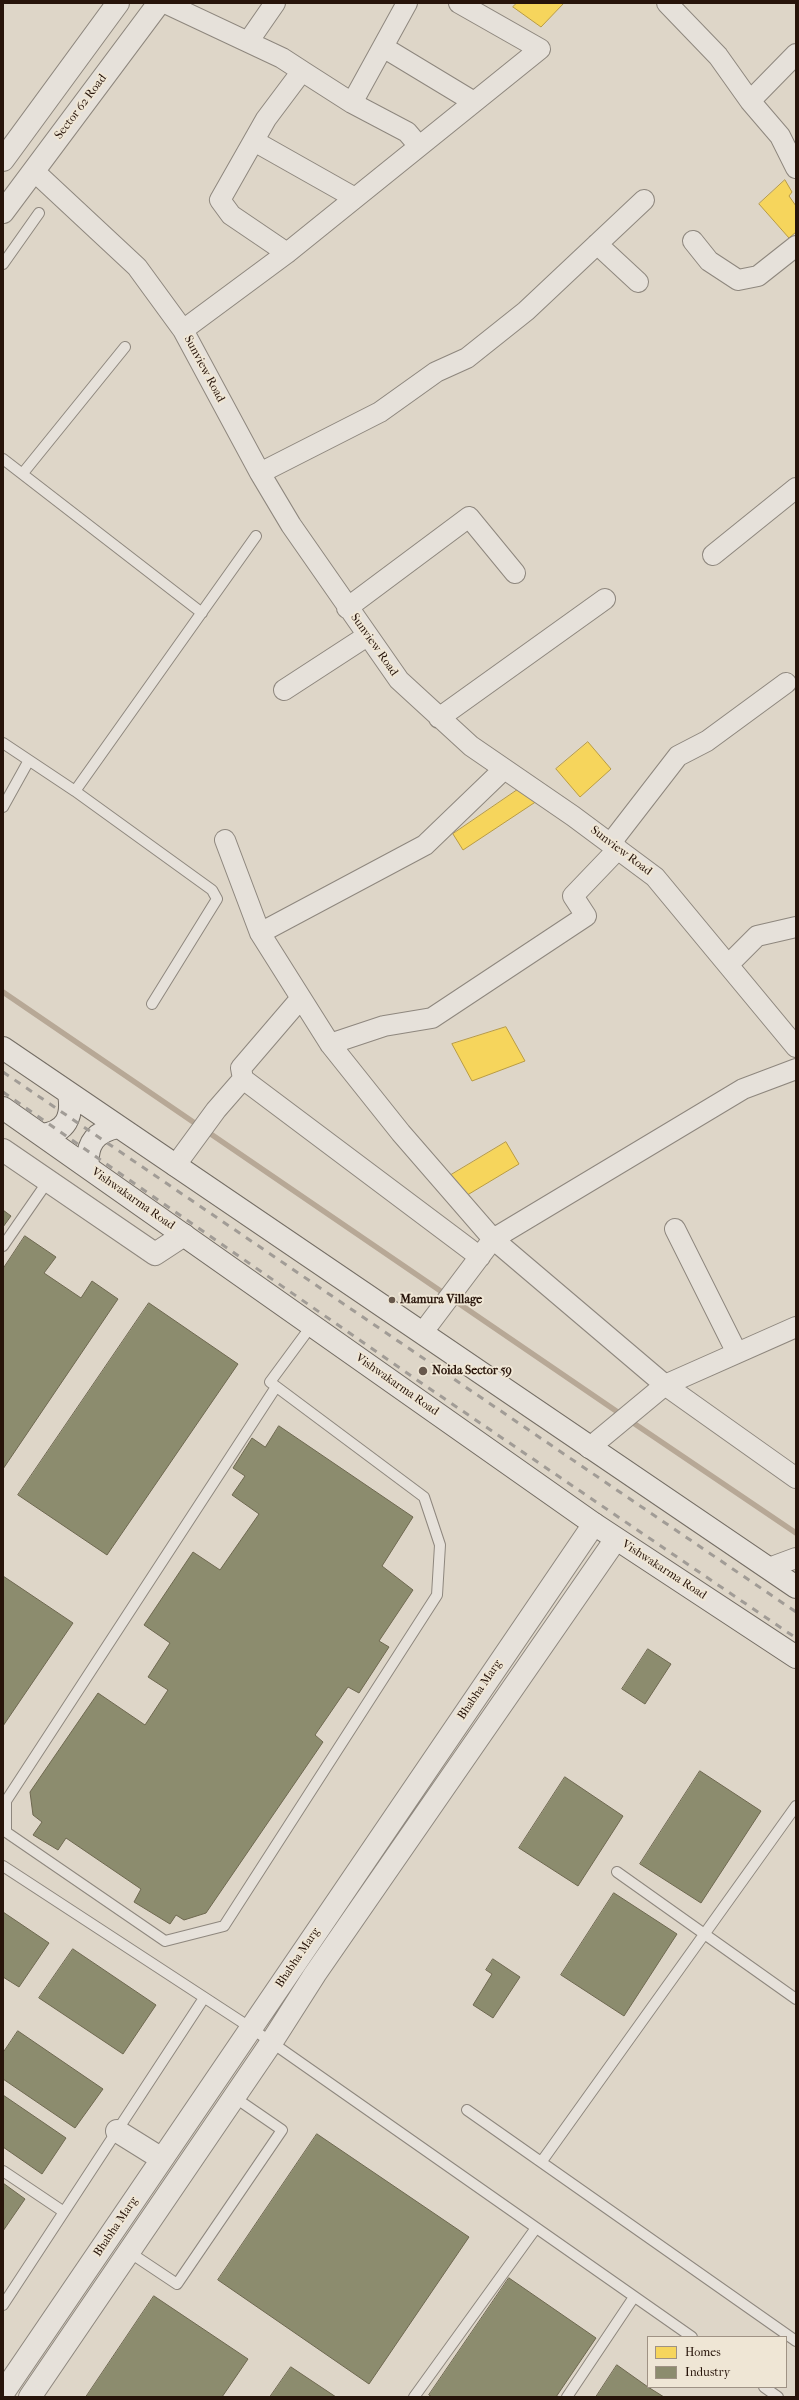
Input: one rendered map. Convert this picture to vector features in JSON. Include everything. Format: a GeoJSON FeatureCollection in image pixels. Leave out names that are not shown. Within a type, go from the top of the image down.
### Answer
{"type":"FeatureCollection","features":[{"type":"Feature","properties":{"kind":"street"},"geometry":{"type":"LineString","coordinates":[[3,160],[118,3]]}},
{"type":"Feature","properties":{"kind":"street","name":"Sector 62 Road"},"geometry":{"type":"LineString","coordinates":[[3,212],[159,3]]}},
{"type":"Feature","properties":{"kind":"street"},"geometry":{"type":"LineString","coordinates":[[166,3],[282,58],[352,103],[407,132],[419,146]]}},
{"type":"Feature","properties":{"kind":"street"},"geometry":{"type":"LineString","coordinates":[[248,42],[275,3]]}},
{"type":"Feature","properties":{"kind":"street"},"geometry":{"type":"LineString","coordinates":[[352,103],[407,3]]}},
{"type":"Feature","properties":{"kind":"street"},"geometry":{"type":"LineString","coordinates":[[183,330],[287,253],[540,49],[459,3]]}},
{"type":"Feature","properties":{"kind":"street"},"geometry":{"type":"LineString","coordinates":[[667,3],[718,56],[750,101],[780,136],[796,168]]}},
{"type":"Feature","properties":{"kind":"street"},"geometry":{"type":"LineString","coordinates":[[383,47],[474,102]]}},
{"type":"Feature","properties":{"kind":"street"},"geometry":{"type":"LineString","coordinates":[[750,101],[796,54]]}},
{"type":"Feature","properties":{"kind":"street"},"geometry":{"type":"LineString","coordinates":[[287,253],[231,215],[220,200],[266,120],[302,71]]}},
{"type":"Feature","properties":{"kind":"street"},"geometry":{"type":"LineString","coordinates":[[25,130],[50,149]]}},
{"type":"Feature","properties":{"kind":"street"},"geometry":{"type":"LineString","coordinates":[[254,141],[355,198]]}},
{"type":"Feature","properties":{"kind":"street","name":"Sunview Road"},"geometry":{"type":"LineString","coordinates":[[34,171],[137,267],[183,330],[260,473],[291,525],[347,608],[399,680],[471,746],[614,846],[655,877],[796,1046]]}},
{"type":"Feature","properties":{"kind":"street"},"geometry":{"type":"LineString","coordinates":[[260,473],[380,412],[436,372],[467,358],[526,312],[644,200]]}},
{"type":"Feature","properties":{"kind":"street"},"geometry":{"type":"LineString","coordinates":[[693,241],[709,260],[738,280],[758,276],[796,246]]}},
{"type":"Feature","properties":{"kind":"street"},"geometry":{"type":"LineString","coordinates":[[597,244],[638,282]]}},
{"type":"Feature","properties":{"kind":"street"},"geometry":{"type":"LineString","coordinates":[[713,555],[796,488]]}},
{"type":"Feature","properties":{"kind":"street"},"geometry":{"type":"LineString","coordinates":[[347,608],[469,517],[515,573]]}},
{"type":"Feature","properties":{"kind":"street"},"geometry":{"type":"LineString","coordinates":[[439,718],[605,599]]}},
{"type":"Feature","properties":{"kind":"street"},"geometry":{"type":"LineString","coordinates":[[284,690],[367,636]]}},
{"type":"Feature","properties":{"kind":"street"},"geometry":{"type":"LineString","coordinates":[[330,1044],[384,1026],[432,1018],[586,916],[573,896],[614,846],[678,756],[707,741],[786,683]]}},
{"type":"Feature","properties":{"kind":"street"},"geometry":{"type":"LineString","coordinates":[[260,933],[425,845],[504,769]]}},
{"type":"Feature","properties":{"kind":"street"},"geometry":{"type":"LineString","coordinates":[[224,840],[260,933],[330,1044],[401,1133],[494,1239],[665,1386],[796,1478]]}},
{"type":"Feature","properties":{"kind":"street"},"geometry":{"type":"LineString","coordinates":[[728,965],[757,936],[796,927]]}},
{"type":"Feature","properties":{"kind":"street"},"geometry":{"type":"LineString","coordinates":[[301,998],[241,1068],[243,1079],[480,1257]]}},
{"type":"Feature","properties":{"kind":"street"},"geometry":{"type":"LineString","coordinates":[[3,1048],[117,1127],[424,1332],[589,1448],[796,1587]]}},
{"type":"Feature","properties":{"kind":"street"},"geometry":{"type":"LineString","coordinates":[[424,1332],[494,1239],[743,1089],[796,1069]]}},
{"type":"Feature","properties":{"kind":"street"},"geometry":{"type":"LineString","coordinates":[[175,1166],[216,1110],[243,1079]]}},
{"type":"Feature","properties":{"kind":"street"},"geometry":{"type":"LineString","coordinates":[[42,1135],[55,1134],[67,1121],[72,1108],[69,1094]]}},
{"type":"Feature","properties":{"kind":"street","name":"Vishwakarma Road"},"geometry":{"type":"LineString","coordinates":[[3,1108],[594,1524],[796,1657]]}},
{"type":"Feature","properties":{"kind":"street"},"geometry":{"type":"LineString","coordinates":[[88,1167],[87,1159],[92,1142],[104,1130],[117,1127]]}},
{"type":"Feature","properties":{"kind":"street"},"geometry":{"type":"LineString","coordinates":[[3,1150],[155,1254],[184,1235]]}},
{"type":"Feature","properties":{"kind":"street"},"geometry":{"type":"LineString","coordinates":[[675,1229],[737,1352]]}},
{"type":"Feature","properties":{"kind":"street"},"geometry":{"type":"LineString","coordinates":[[589,1448],[665,1386],[737,1352],[796,1327]]}},
{"type":"Feature","properties":{"kind":"street","name":"Bhabha Marg"},"geometry":{"type":"LineString","coordinates":[[3,2393],[594,1524]]}},
{"type":"Feature","properties":{"kind":"street","name":"Bhabha Marg"},"geometry":{"type":"LineString","coordinates":[[30,2397],[271,2043],[315,1974],[616,1539]]}},
{"type":"Feature","properties":{"kind":"street"},"geometry":{"type":"LineString","coordinates":[[769,1568],[796,1558]]}},
{"type":"Feature","properties":{"kind":"street"},"geometry":{"type":"LineString","coordinates":[[550,1587],[573,1602]]}},
{"type":"Feature","properties":{"kind":"street"},"geometry":{"type":"LineString","coordinates":[[117,2131],[162,2160]]}},
{"type":"Feature","properties":{"kind":"lane"},"geometry":{"type":"LineString","coordinates":[[3,264],[39,213]]}},
{"type":"Feature","properties":{"kind":"lane"},"geometry":{"type":"LineString","coordinates":[[23,473],[125,347]]}},
{"type":"Feature","properties":{"kind":"lane"},"geometry":{"type":"LineString","coordinates":[[3,459],[202,613]]}},
{"type":"Feature","properties":{"kind":"lane"},"geometry":{"type":"LineString","coordinates":[[75,791],[256,536]]}},
{"type":"Feature","properties":{"kind":"lane"},"geometry":{"type":"LineString","coordinates":[[3,743],[28,762],[75,791],[206,885],[216,895],[216,900],[152,1004]]}},
{"type":"Feature","properties":{"kind":"lane"},"geometry":{"type":"LineString","coordinates":[[3,806],[28,762]]}},
{"type":"Feature","properties":{"kind":"lane"},"geometry":{"type":"LineString","coordinates":[[3,1246],[48,1180]]}},
{"type":"Feature","properties":{"kind":"lane"},"geometry":{"type":"LineString","coordinates":[[276,1387],[6,1801],[6,1832],[165,1941],[224,1926],[437,1595],[440,1545],[424,1497],[270,1382],[312,1325]]}},
{"type":"Feature","properties":{"kind":"lane"},"geometry":{"type":"LineString","coordinates":[[542,2161],[796,1806]]}},
{"type":"Feature","properties":{"kind":"lane"},"geometry":{"type":"LineString","coordinates":[[3,1866],[250,2028],[691,2336]]}},
{"type":"Feature","properties":{"kind":"lane"},"geometry":{"type":"LineString","coordinates":[[618,1872],[796,2000]]}},
{"type":"Feature","properties":{"kind":"lane"},"geometry":{"type":"LineString","coordinates":[[3,2305],[204,1998]]}},
{"type":"Feature","properties":{"kind":"lane"},"geometry":{"type":"LineString","coordinates":[[129,2252],[177,2284],[282,2130],[234,2097]]}},
{"type":"Feature","properties":{"kind":"lane"},"geometry":{"type":"LineString","coordinates":[[467,2110],[542,2161],[796,2341]]}},
{"type":"Feature","properties":{"kind":"lane"},"geometry":{"type":"LineString","coordinates":[[3,2171],[64,2212]]}},
{"type":"Feature","properties":{"kind":"lane"},"geometry":{"type":"LineString","coordinates":[[414,2397],[536,2228]]}},
{"type":"Feature","properties":{"kind":"lane"},"geometry":{"type":"LineString","coordinates":[[568,2397],[634,2297]]}},
{"type":"Feature","properties":{"kind":"lane"},"geometry":{"type":"LineString","coordinates":[[765,2388],[778,2397]]}},
{"type":"Feature","properties":{"kind":"building: Homes"},"geometry":{"type":"Polygon","coordinates":[[[517,3],[564,3],[541,27],[513,7],[517,3]]]}},
{"type":"Feature","properties":{"kind":"building: Homes"},"geometry":{"type":"Polygon","coordinates":[[[785,180],[792,192],[789,196],[796,206],[796,232],[789,238],[759,204],[785,180]]]}},
{"type":"Feature","properties":{"kind":"building: Homes"},"geometry":{"type":"Polygon","coordinates":[[[588,742],[611,769],[580,797],[556,769],[588,742]]]}},
{"type":"Feature","properties":{"kind":"building: Homes"},"geometry":{"type":"Polygon","coordinates":[[[532,780],[543,797],[463,850],[453,834],[532,780]]]}},
{"type":"Feature","properties":{"kind":"building: Homes"},"geometry":{"type":"Polygon","coordinates":[[[506,1027],[525,1061],[472,1081],[452,1044],[506,1027]]]}},
{"type":"Feature","properties":{"kind":"building: Homes"},"geometry":{"type":"Polygon","coordinates":[[[506,1142],[519,1164],[464,1197],[451,1175],[506,1142]]]}},
{"type":"Feature","properties":{"kind":"building: Industry"},"geometry":{"type":"Polygon","coordinates":[[[3,1210],[11,1216],[3,1227],[3,1210]]]}},
{"type":"Feature","properties":{"kind":"building: Industry"},"geometry":{"type":"Polygon","coordinates":[[[25,1236],[56,1257],[44,1273],[81,1298],[92,1281],[118,1299],[3,1469],[3,1269],[25,1236]]]}},
{"type":"Feature","properties":{"kind":"building: Industry"},"geometry":{"type":"Polygon","coordinates":[[[149,1303],[238,1364],[107,1555],[18,1495],[149,1303]]]}},
{"type":"Feature","properties":{"kind":"building: Industry"},"geometry":{"type":"Polygon","coordinates":[[[279,1426],[413,1517],[382,1566],[413,1590],[379,1641],[389,1647],[359,1693],[348,1687],[315,1735],[323,1742],[206,1913],[184,1920],[176,1915],[170,1924],[134,1902],[141,1889],[66,1838],[58,1850],[33,1835],[42,1822],[33,1815],[30,1792],[98,1693],[145,1725],[168,1690],[148,1677],[170,1643],[144,1625],[193,1552],[220,1570],[259,1514],[232,1495],[245,1476],[233,1468],[252,1438],[265,1447],[279,1426]]]}},
{"type":"Feature","properties":{"kind":"building: Industry"},"geometry":{"type":"Polygon","coordinates":[[[3,1576],[73,1623],[3,1726],[3,1576]]]}},
{"type":"Feature","properties":{"kind":"building: Industry"},"geometry":{"type":"Polygon","coordinates":[[[648,1649],[671,1664],[645,1704],[622,1689],[648,1649]]]}},
{"type":"Feature","properties":{"kind":"building: Industry"},"geometry":{"type":"Polygon","coordinates":[[[700,1771],[761,1811],[701,1903],[640,1864],[700,1771]]]}},
{"type":"Feature","properties":{"kind":"building: Industry"},"geometry":{"type":"Polygon","coordinates":[[[565,1777],[623,1816],[578,1886],[519,1848],[565,1777]]]}},
{"type":"Feature","properties":{"kind":"building: Industry"},"geometry":{"type":"Polygon","coordinates":[[[614,1893],[677,1934],[624,2016],[561,1975],[614,1893]]]}},
{"type":"Feature","properties":{"kind":"building: Industry"},"geometry":{"type":"Polygon","coordinates":[[[3,1912],[49,1943],[19,1987],[3,1977],[3,1912]]]}},
{"type":"Feature","properties":{"kind":"building: Industry"},"geometry":{"type":"Polygon","coordinates":[[[73,1949],[156,2005],[123,2054],[39,1998],[73,1949]]]}},
{"type":"Feature","properties":{"kind":"building: Industry"},"geometry":{"type":"Polygon","coordinates":[[[493,1959],[520,1977],[493,2018],[473,2005],[492,1974],[486,1970],[493,1959]]]}},
{"type":"Feature","properties":{"kind":"building: Industry"},"geometry":{"type":"Polygon","coordinates":[[[18,2031],[103,2089],[75,2128],[3,2079],[3,2053],[18,2031]]]}},
{"type":"Feature","properties":{"kind":"building: Industry"},"geometry":{"type":"Polygon","coordinates":[[[3,2095],[66,2138],[42,2174],[3,2147],[3,2095]]]}},
{"type":"Feature","properties":{"kind":"building: Industry"},"geometry":{"type":"Polygon","coordinates":[[[317,2134],[469,2237],[369,2384],[218,2280],[317,2134]]]}},
{"type":"Feature","properties":{"kind":"building: Industry"},"geometry":{"type":"Polygon","coordinates":[[[3,2183],[25,2199],[3,2231],[3,2183]]]}},
{"type":"Feature","properties":{"kind":"building: Industry"},"geometry":{"type":"Polygon","coordinates":[[[509,2278],[596,2338],[556,2397],[432,2397],[429,2395],[509,2278]]]}},
{"type":"Feature","properties":{"kind":"building: Industry"},"geometry":{"type":"Polygon","coordinates":[[[154,2296],[248,2359],[222,2397],[86,2397],[154,2296]]]}},
{"type":"Feature","properties":{"kind":"building: Industry"},"geometry":{"type":"Polygon","coordinates":[[[617,2365],[647,2386],[647,2388],[650,2388],[664,2397],[596,2397],[617,2365]]]}},
{"type":"Feature","properties":{"kind":"building: Industry"},"geometry":{"type":"Polygon","coordinates":[[[291,2367],[336,2397],[270,2397],[291,2367]]]}},
{"type":"Feature","properties":{"kind":"waterway"},"geometry":{"type":"LineString","coordinates":[[3,992],[622,1415]]}},
{"type":"Feature","properties":{"kind":"waterway"},"geometry":{"type":"LineString","coordinates":[[629,1420],[796,1533]]}},
{"type":"Feature","properties":{"kind":"railway"},"geometry":{"type":"LineString","coordinates":[[3,1072],[796,1612]]}},
{"type":"Feature","properties":{"kind":"railway"},"geometry":{"type":"LineString","coordinates":[[3,1092],[417,1380],[796,1638]]}},
{"type":"Feature","properties":{"kind":"place","name":"Mamura Village"},"geometry":{"type":"Point","coordinates":[392,1300]}},
{"type":"Feature","properties":{"kind":"place","name":"Noida Sector 59"},"geometry":{"type":"Point","coordinates":[423,1371]}}]}
